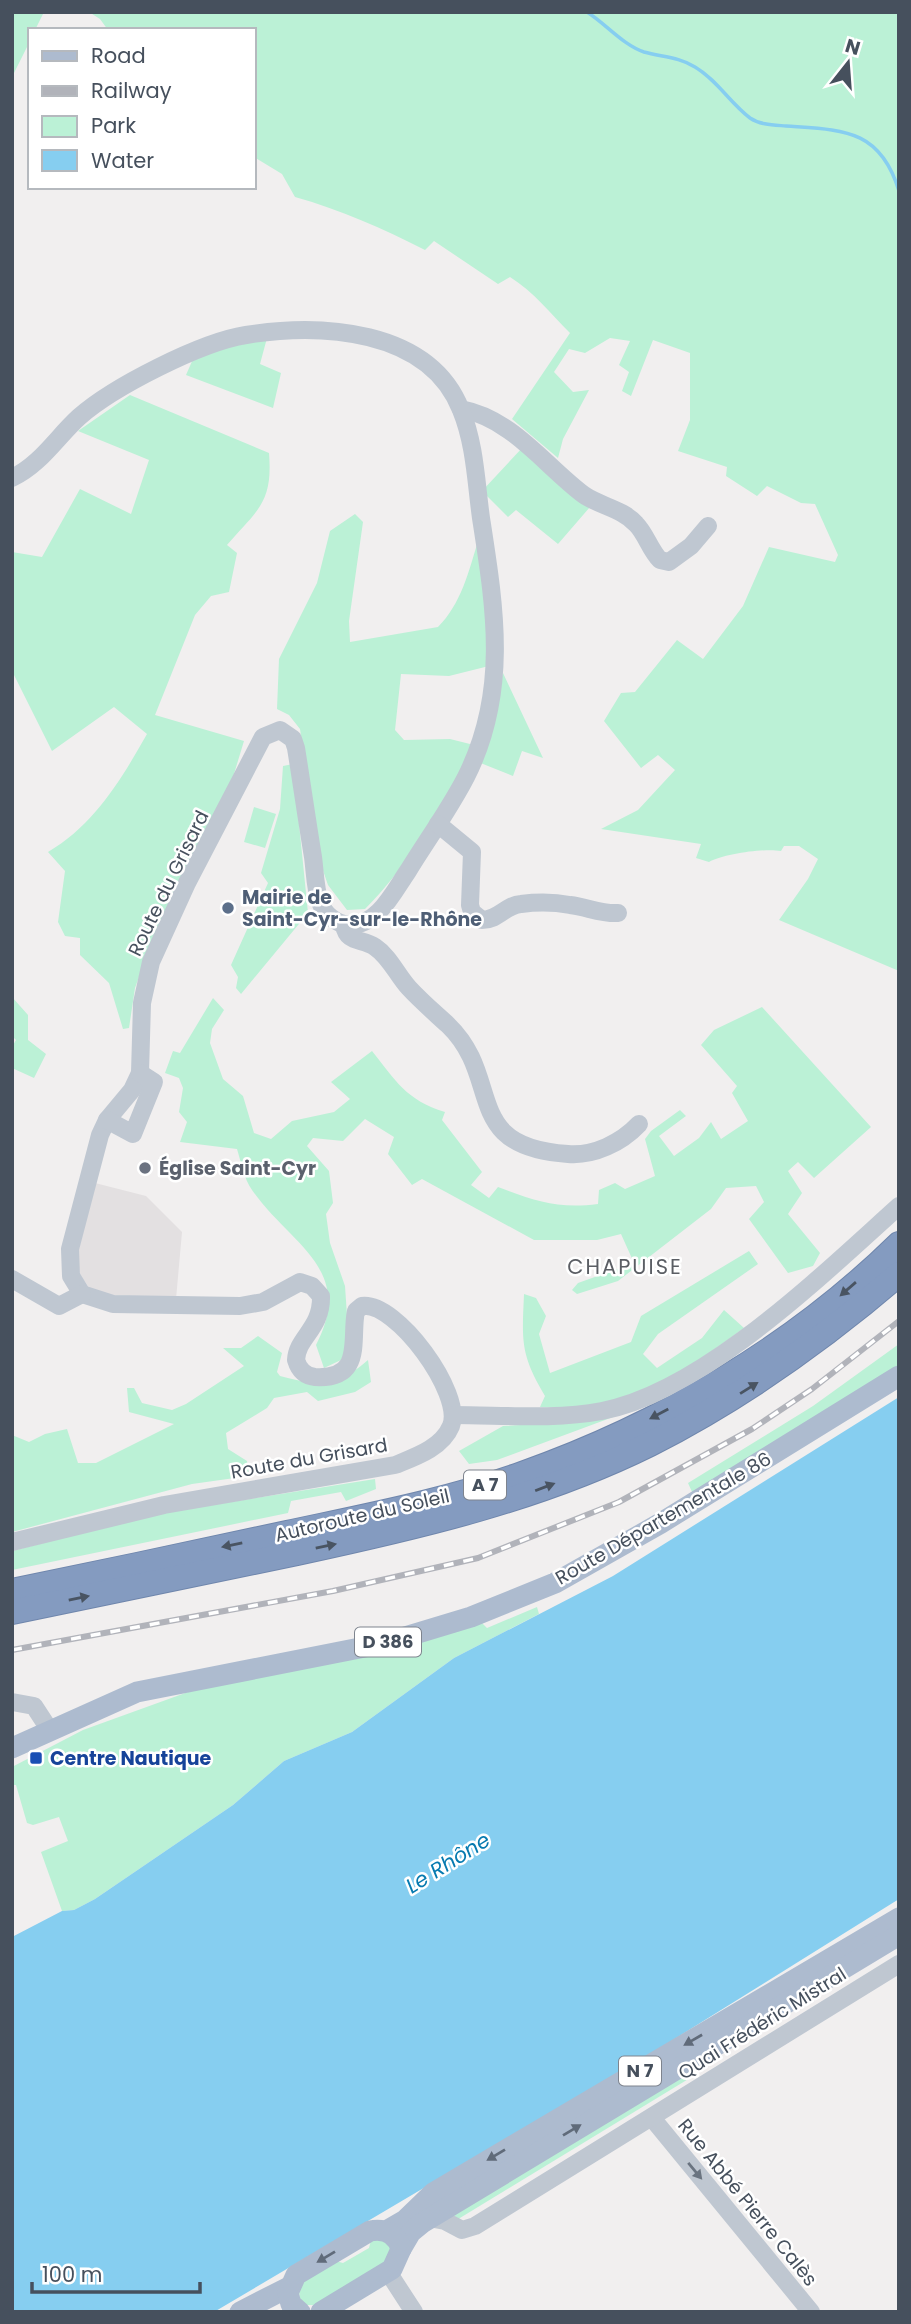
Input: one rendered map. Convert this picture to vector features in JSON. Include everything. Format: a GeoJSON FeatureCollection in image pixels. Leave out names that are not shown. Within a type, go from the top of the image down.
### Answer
{"type":"FeatureCollection","features":[{"type":"Feature","properties":{"kind":"highway","name":"Autoroute du Soleil"},"geometry":{"type":"LineString","coordinates":[[12,1591],[409,1507],[522,1474],[640,1424],[735,1371],[832,1302],[899,1244]]}},
{"type":"Feature","properties":{"kind":"highway","name":"Autoroute du Soleil"},"geometry":{"type":"LineString","coordinates":[[12,1612],[416,1527],[539,1490],[649,1444],[747,1390],[849,1317],[899,1274]]}},
{"type":"Feature","properties":{"kind":"main road","name":"Route Départementale 86"},"geometry":{"type":"LineString","coordinates":[[12,1748],[136,1692],[384,1643],[471,1617],[555,1583],[662,1523],[899,1376]]}},
{"type":"Feature","properties":{"kind":"main road","name":"N 7"},"geometry":{"type":"LineString","coordinates":[[293,2301],[296,2275],[370,2231],[386,2231],[405,2220],[433,2193],[899,1918]]}},
{"type":"Feature","properties":{"kind":"main road","name":"N 7"},"geometry":{"type":"LineString","coordinates":[[321,2312],[388,2272],[396,2264],[411,2232],[429,2218],[899,1936]]}},
{"type":"Feature","properties":{"kind":"main road"},"geometry":{"type":"LineString","coordinates":[[386,2231],[397,2239],[401,2249]]}},
{"type":"Feature","properties":{"kind":"main road","name":"N 7"},"geometry":{"type":"LineString","coordinates":[[240,2312],[293,2301]]}},
{"type":"Feature","properties":{"kind":"main road","name":"N 7"},"geometry":{"type":"LineString","coordinates":[[260,2312],[274,2305],[293,2301]]}},
{"type":"Feature","properties":{"kind":"street"},"geometry":{"type":"LineString","coordinates":[[12,478],[32,465],[95,404],[209,345],[245,335],[321,331],[384,342],[425,363],[450,389],[461,409],[471,446],[496,610],[497,653],[494,681],[480,741],[466,777],[382,907],[364,922],[344,925],[345,933],[351,939],[378,948],[408,988],[454,1031],[465,1048],[501,1133],[519,1145],[544,1153],[578,1155],[606,1148],[639,1124]]}},
{"type":"Feature","properties":{"kind":"street"},"geometry":{"type":"LineString","coordinates":[[461,409],[478,412],[521,438],[585,495],[635,522],[660,560],[669,562],[708,526]]}},
{"type":"Feature","properties":{"kind":"street","name":"Route du Grisard"},"geometry":{"type":"LineString","coordinates":[[140,1073],[142,1003],[151,961],[256,749],[268,733],[280,730],[286,733],[296,748],[319,901],[331,917],[344,925]]}},
{"type":"Feature","properties":{"kind":"street"},"geometry":{"type":"LineString","coordinates":[[438,824],[472,852],[470,905],[472,912],[482,920],[497,918],[513,905],[522,904],[558,903],[605,914],[618,913]]}},
{"type":"Feature","properties":{"kind":"street"},"geometry":{"type":"LineString","coordinates":[[107,1120],[133,1134],[151,1096],[154,1082],[140,1073],[132,1090],[107,1120],[70,1249],[71,1276],[82,1294],[113,1304],[240,1306],[263,1302],[300,1282],[307,1284],[317,1290],[321,1305],[314,1328],[296,1354],[298,1367],[304,1374],[326,1377],[338,1373],[348,1364],[357,1342],[356,1311],[362,1306],[373,1307],[404,1330],[425,1354],[444,1383],[453,1415],[579,1414],[605,1411],[653,1395],[762,1326],[899,1206]]}},
{"type":"Feature","properties":{"kind":"street"},"geometry":{"type":"LineString","coordinates":[[12,1279],[59,1306],[82,1294]]}},
{"type":"Feature","properties":{"kind":"street","name":"Route du Grisard"},"geometry":{"type":"LineString","coordinates":[[12,1542],[164,1504],[395,1465],[440,1442],[452,1423],[453,1415]]}},
{"type":"Feature","properties":{"kind":"street"},"geometry":{"type":"LineString","coordinates":[[12,1702],[34,1706],[49,1729]]}},
{"type":"Feature","properties":{"kind":"street","name":"Quai Frédéric Mistral"},"geometry":{"type":"LineString","coordinates":[[429,2218],[466,2230],[899,1964]]}},
{"type":"Feature","properties":{"kind":"street","name":"Rue Abbé Pierre Calès"},"geometry":{"type":"LineString","coordinates":[[652,2118],[811,2312]]}},
{"type":"Feature","properties":{"kind":"street"},"geometry":{"type":"LineString","coordinates":[[388,2272],[414,2312]]}},
{"type":"Feature","properties":{"kind":"shaded area"},"geometry":{"type":"Polygon","coordinates":[[[95,1183],[146,1196],[182,1232],[176,1299],[107,1298],[89,1288],[80,1274],[77,1257],[95,1183]]]}},
{"type":"Feature","properties":{"kind":"green space"},"geometry":{"type":"Polygon","coordinates":[[[12,12],[44,12],[36,28],[28,28],[28,45],[12,77],[12,12]]]}},
{"type":"Feature","properties":{"kind":"green space"},"geometry":{"type":"Polygon","coordinates":[[[89,12],[899,12],[899,971],[779,920],[808,879],[818,859],[799,846],[784,846],[781,851],[734,854],[709,862],[696,858],[701,844],[601,829],[638,810],[675,770],[658,755],[641,768],[604,721],[621,693],[635,692],[677,640],[703,659],[743,606],[769,547],[835,562],[838,555],[815,504],[801,503],[767,486],[757,496],[726,476],[727,467],[678,451],[690,420],[690,353],[653,340],[631,396],[622,391],[629,372],[619,365],[630,341],[610,338],[585,353],[569,349],[554,372],[573,392],[589,390],[563,439],[558,458],[512,419],[570,333],[534,296],[510,277],[498,284],[434,241],[425,250],[361,220],[295,197],[282,174],[256,158],[256,28],[107,28],[100,19],[89,12]]]}},
{"type":"Feature","properties":{"kind":"green space"},"geometry":{"type":"Polygon","coordinates":[[[267,338],[260,364],[281,373],[273,408],[186,375],[193,359],[228,345],[267,338]]]}},
{"type":"Feature","properties":{"kind":"green space"},"geometry":{"type":"Polygon","coordinates":[[[130,395],[269,453],[270,470],[266,495],[261,504],[227,545],[237,553],[229,592],[211,596],[195,615],[155,715],[244,741],[230,787],[156,930],[135,988],[129,1028],[123,1029],[109,983],[80,955],[80,938],[65,936],[58,922],[65,871],[48,852],[93,815],[127,768],[147,734],[114,707],[52,751],[12,671],[12,552],[42,557],[80,489],[131,514],[149,460],[78,431],[130,395]]]}},
{"type":"Feature","properties":{"kind":"green space"},"geometry":{"type":"Polygon","coordinates":[[[523,447],[590,507],[558,544],[516,510],[508,517],[482,491],[523,447]]]}},
{"type":"Feature","properties":{"kind":"green space"},"geometry":{"type":"Polygon","coordinates":[[[355,514],[363,522],[349,621],[350,642],[438,627],[458,598],[478,541],[487,598],[489,666],[449,676],[401,674],[395,730],[404,740],[450,739],[474,745],[439,810],[397,872],[365,909],[347,910],[328,885],[319,859],[300,729],[289,715],[277,709],[279,659],[317,583],[330,531],[355,514]]]}},
{"type":"Feature","properties":{"kind":"green space"},"geometry":{"type":"Polygon","coordinates":[[[503,673],[543,758],[522,751],[513,776],[478,762],[503,673]]]}},
{"type":"Feature","properties":{"kind":"green space"},"geometry":{"type":"Polygon","coordinates":[[[293,764],[308,913],[241,994],[236,988],[238,977],[231,965],[268,883],[261,873],[280,809],[283,766],[293,764]]]}},
{"type":"Feature","properties":{"kind":"green space"},"geometry":{"type":"Polygon","coordinates":[[[254,807],[276,814],[265,848],[244,842],[254,807]]]}},
{"type":"Feature","properties":{"kind":"green space"},"geometry":{"type":"Polygon","coordinates":[[[12,997],[28,1015],[28,1040],[46,1054],[34,1078],[12,1068],[12,1047],[16,1040],[12,1036],[12,997]]]}},
{"type":"Feature","properties":{"kind":"green space"},"geometry":{"type":"Polygon","coordinates":[[[213,998],[224,1010],[212,1029],[210,1043],[223,1079],[243,1096],[254,1133],[271,1139],[292,1121],[334,1112],[350,1099],[331,1082],[372,1051],[411,1095],[445,1112],[442,1120],[482,1172],[471,1185],[489,1198],[498,1187],[547,1203],[598,1204],[599,1190],[615,1183],[625,1189],[655,1176],[645,1139],[651,1131],[680,1110],[686,1116],[659,1136],[674,1156],[699,1138],[711,1122],[721,1139],[748,1121],[732,1093],[737,1086],[701,1045],[714,1030],[762,1007],[871,1127],[814,1178],[798,1162],[788,1171],[802,1193],[788,1214],[820,1253],[813,1266],[788,1273],[749,1219],[764,1202],[756,1186],[726,1188],[711,1209],[618,1281],[577,1294],[572,1290],[578,1283],[634,1263],[621,1234],[597,1240],[534,1240],[422,1179],[412,1185],[388,1154],[394,1137],[365,1119],[343,1141],[313,1138],[307,1146],[329,1171],[333,1203],[326,1214],[330,1243],[345,1286],[349,1345],[341,1360],[324,1368],[316,1345],[326,1318],[328,1296],[323,1276],[313,1259],[252,1190],[237,1149],[180,1142],[187,1122],[179,1112],[183,1088],[179,1078],[165,1073],[173,1051],[180,1053],[213,998]]]}},
{"type":"Feature","properties":{"kind":"green space"},"geometry":{"type":"Polygon","coordinates":[[[749,1251],[758,1264],[658,1334],[643,1354],[657,1368],[702,1338],[724,1310],[744,1328],[673,1375],[624,1397],[598,1404],[540,1407],[545,1396],[531,1369],[524,1347],[524,1294],[536,1298],[546,1316],[539,1334],[550,1373],[631,1342],[641,1316],[749,1251]]]}},
{"type":"Feature","properties":{"kind":"green space"},"geometry":{"type":"Polygon","coordinates":[[[258,1336],[282,1353],[277,1372],[280,1376],[327,1384],[345,1377],[368,1360],[371,1382],[355,1392],[318,1401],[307,1392],[274,1398],[267,1408],[226,1433],[228,1449],[247,1461],[249,1476],[192,1484],[12,1532],[12,1435],[29,1442],[45,1434],[67,1429],[78,1463],[96,1463],[174,1424],[129,1412],[127,1388],[134,1388],[142,1403],[172,1410],[186,1404],[244,1366],[223,1348],[241,1348],[258,1336]]]}},
{"type":"Feature","properties":{"kind":"green space"},"geometry":{"type":"Polygon","coordinates":[[[899,1344],[899,1365],[693,1494],[688,1483],[813,1406],[899,1344]]]}},
{"type":"Feature","properties":{"kind":"green space"},"geometry":{"type":"Polygon","coordinates":[[[632,1410],[497,1460],[469,1464],[459,1451],[503,1426],[585,1421],[632,1410]]]}},
{"type":"Feature","properties":{"kind":"green space"},"geometry":{"type":"Polygon","coordinates":[[[375,1479],[376,1489],[346,1501],[341,1492],[291,1501],[288,1513],[12,1570],[12,1551],[161,1513],[375,1479]]]}},
{"type":"Feature","properties":{"kind":"green space"},"geometry":{"type":"Polygon","coordinates":[[[537,1607],[539,1614],[454,1658],[352,1732],[284,1761],[233,1805],[95,1899],[74,1910],[62,1911],[41,1852],[68,1841],[59,1817],[33,1825],[27,1823],[16,1785],[12,1785],[12,1767],[83,1730],[188,1692],[482,1623],[487,1628],[537,1607]]]}},
{"type":"Feature","properties":{"kind":"green space"},"geometry":{"type":"Polygon","coordinates":[[[688,2073],[690,2078],[455,2221],[450,2219],[481,2193],[688,2073]]]}},
{"type":"Feature","properties":{"kind":"green space"},"geometry":{"type":"Polygon","coordinates":[[[379,2238],[390,2246],[390,2259],[316,2305],[307,2305],[300,2299],[301,2286],[310,2276],[336,2261],[343,2263],[369,2248],[371,2240],[379,2238]]]}},
{"type":"Feature","properties":{"kind":"water","name":"Le Rhône"},"geometry":{"type":"Polygon","coordinates":[[[899,1397],[899,1899],[652,2053],[214,2312],[12,2312],[12,1937],[62,1911],[74,1910],[95,1899],[233,1805],[284,1761],[352,1732],[454,1658],[613,1576],[899,1397]]]}},
{"type":"Feature","properties":{"kind":"waterway"},"geometry":{"type":"LineString","coordinates":[[587,12],[636,49],[677,59],[695,67],[754,120],[772,125],[841,132],[870,144],[891,170],[899,191]]}},
{"type":"Feature","properties":{"kind":"railway"},"geometry":{"type":"LineString","coordinates":[[12,1650],[333,1591],[478,1558],[619,1502],[752,1429],[812,1389],[899,1321]]}},
{"type":"Feature","properties":{"kind":"place","name":"Mairie de Saint-Cyr-sur-le-Rhône"},"geometry":{"type":"Point","coordinates":[228,908]}},
{"type":"Feature","properties":{"kind":"place","name":"Église Saint-Cyr"},"geometry":{"type":"Point","coordinates":[145,1168]}},
{"type":"Feature","properties":{"kind":"place","name":"Centre Nautique"},"geometry":{"type":"Point","coordinates":[36,1758]}},
{"type":"Feature","properties":{"kind":"district","name":"CHAPUISE"},"geometry":{"type":"Point","coordinates":[625,1267]}}]}
